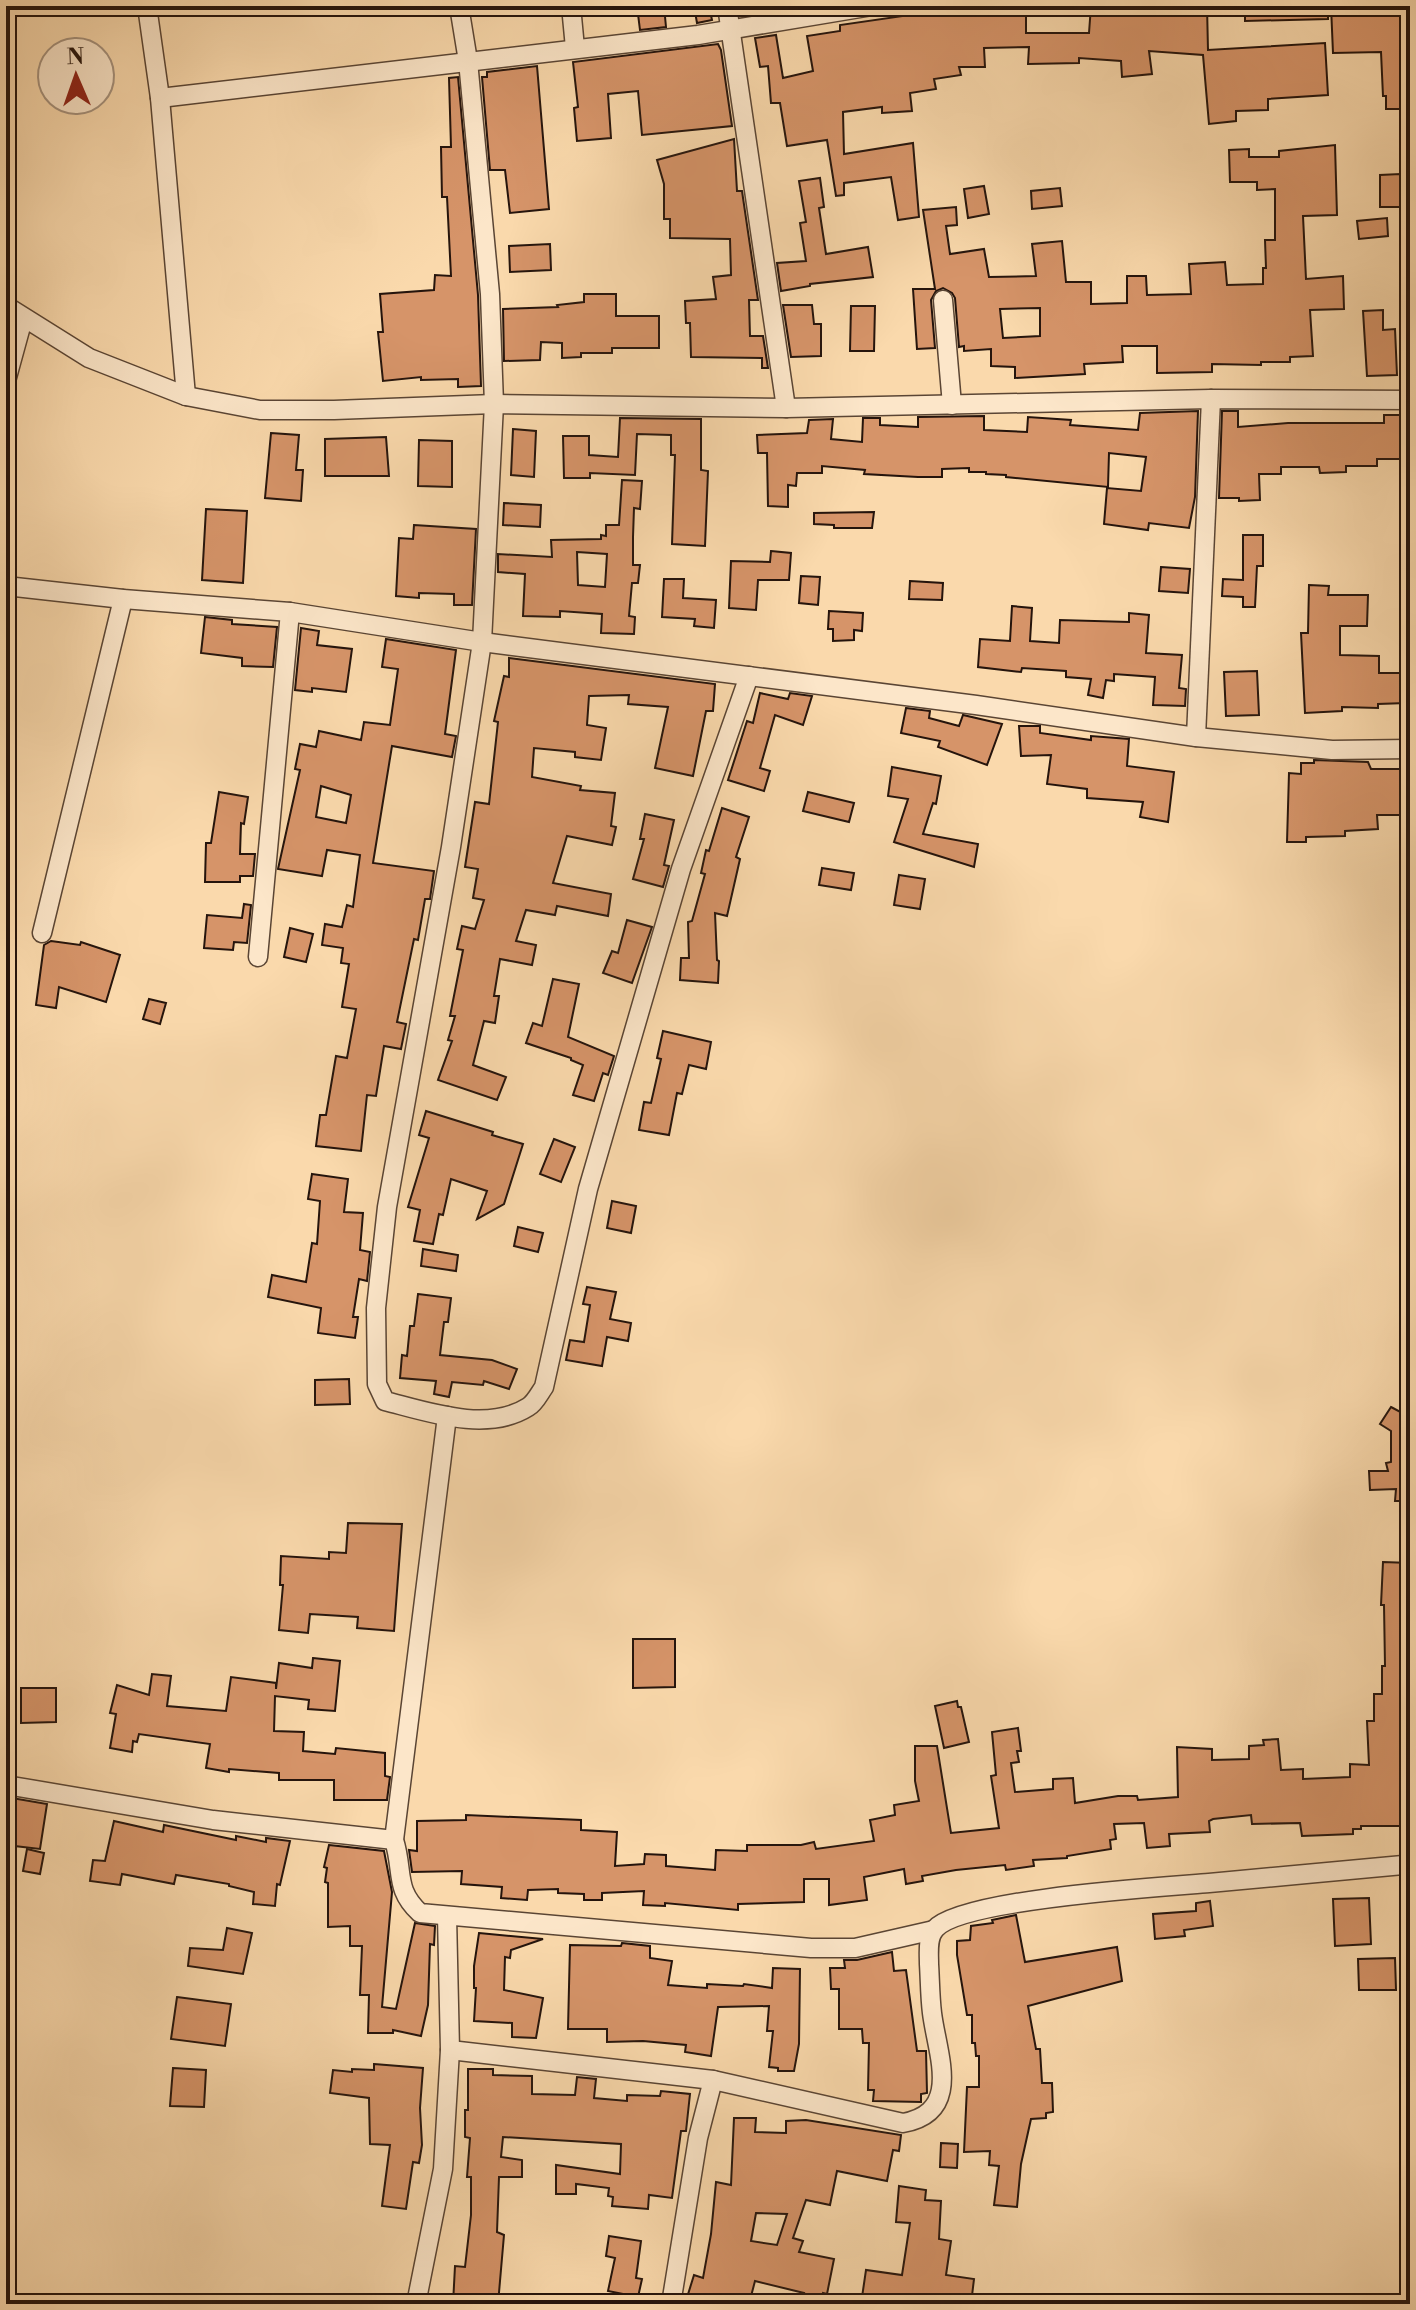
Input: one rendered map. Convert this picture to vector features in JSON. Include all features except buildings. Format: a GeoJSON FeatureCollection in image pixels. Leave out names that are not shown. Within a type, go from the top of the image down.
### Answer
{"type":"FeatureCollection","features":[{"type":"Feature","properties":{"kind":"street"},"geometry":{"type":"LineString","coordinates":[[147,6],[160,98],[186,396]]}},
{"type":"Feature","properties":{"kind":"street"},"geometry":{"type":"LineString","coordinates":[[459,6],[468,61],[490,294],[494,404],[482,642],[451,847],[387,1207],[376,1308],[377,1384],[385,1401],[447,1416],[500,1419],[531,1406],[544,1387],[588,1189],[681,869],[749,676]]}},
{"type":"Feature","properties":{"kind":"street"},"geometry":{"type":"LineString","coordinates":[[571,6],[575,48]]}},
{"type":"Feature","properties":{"kind":"street"},"geometry":{"type":"LineString","coordinates":[[727,6],[786,408]]}},
{"type":"Feature","properties":{"kind":"street"},"geometry":{"type":"LineString","coordinates":[[160,98],[698,35],[872,6]]}},
{"type":"Feature","properties":{"kind":"street"},"geometry":{"type":"LineString","coordinates":[[943,300],[952,405]]}},
{"type":"Feature","properties":{"kind":"street"},"geometry":{"type":"LineString","coordinates":[[6,306],[89,358],[186,396],[260,410],[494,404],[786,408],[1211,399],[1410,400]]}},
{"type":"Feature","properties":{"kind":"street"},"geometry":{"type":"LineString","coordinates":[[6,381],[23,319]]}},
{"type":"Feature","properties":{"kind":"street"},"geometry":{"type":"LineString","coordinates":[[1196,737],[1211,399]]}},
{"type":"Feature","properties":{"kind":"street"},"geometry":{"type":"LineString","coordinates":[[6,586],[290,612],[482,642],[1196,737],[1332,750],[1410,749]]}},
{"type":"Feature","properties":{"kind":"street"},"geometry":{"type":"LineString","coordinates":[[42,933],[123,599]]}},
{"type":"Feature","properties":{"kind":"street"},"geometry":{"type":"LineString","coordinates":[[258,957],[290,612]]}},
{"type":"Feature","properties":{"kind":"street"},"geometry":{"type":"LineString","coordinates":[[447,1416],[394,1840],[406,1900],[420,1913],[811,1948],[855,1948],[934,1930],[951,1918],[984,1909],[1053,1898],[1403,1865],[1410,1860]]}},
{"type":"Feature","properties":{"kind":"street"},"geometry":{"type":"LineString","coordinates":[[6,1785],[213,1820],[394,1840]]}},
{"type":"Feature","properties":{"kind":"street"},"geometry":{"type":"LineString","coordinates":[[416,2304],[443,2169],[450,2050],[447,1916]]}},
{"type":"Feature","properties":{"kind":"street"},"geometry":{"type":"LineString","coordinates":[[450,2050],[713,2080],[903,2123],[919,2120],[937,2105],[943,2078],[932,2012],[928,1946],[934,1930]]}},
{"type":"Feature","properties":{"kind":"street"},"geometry":{"type":"LineString","coordinates":[[671,2304],[698,2138],[713,2080]]}}]}
